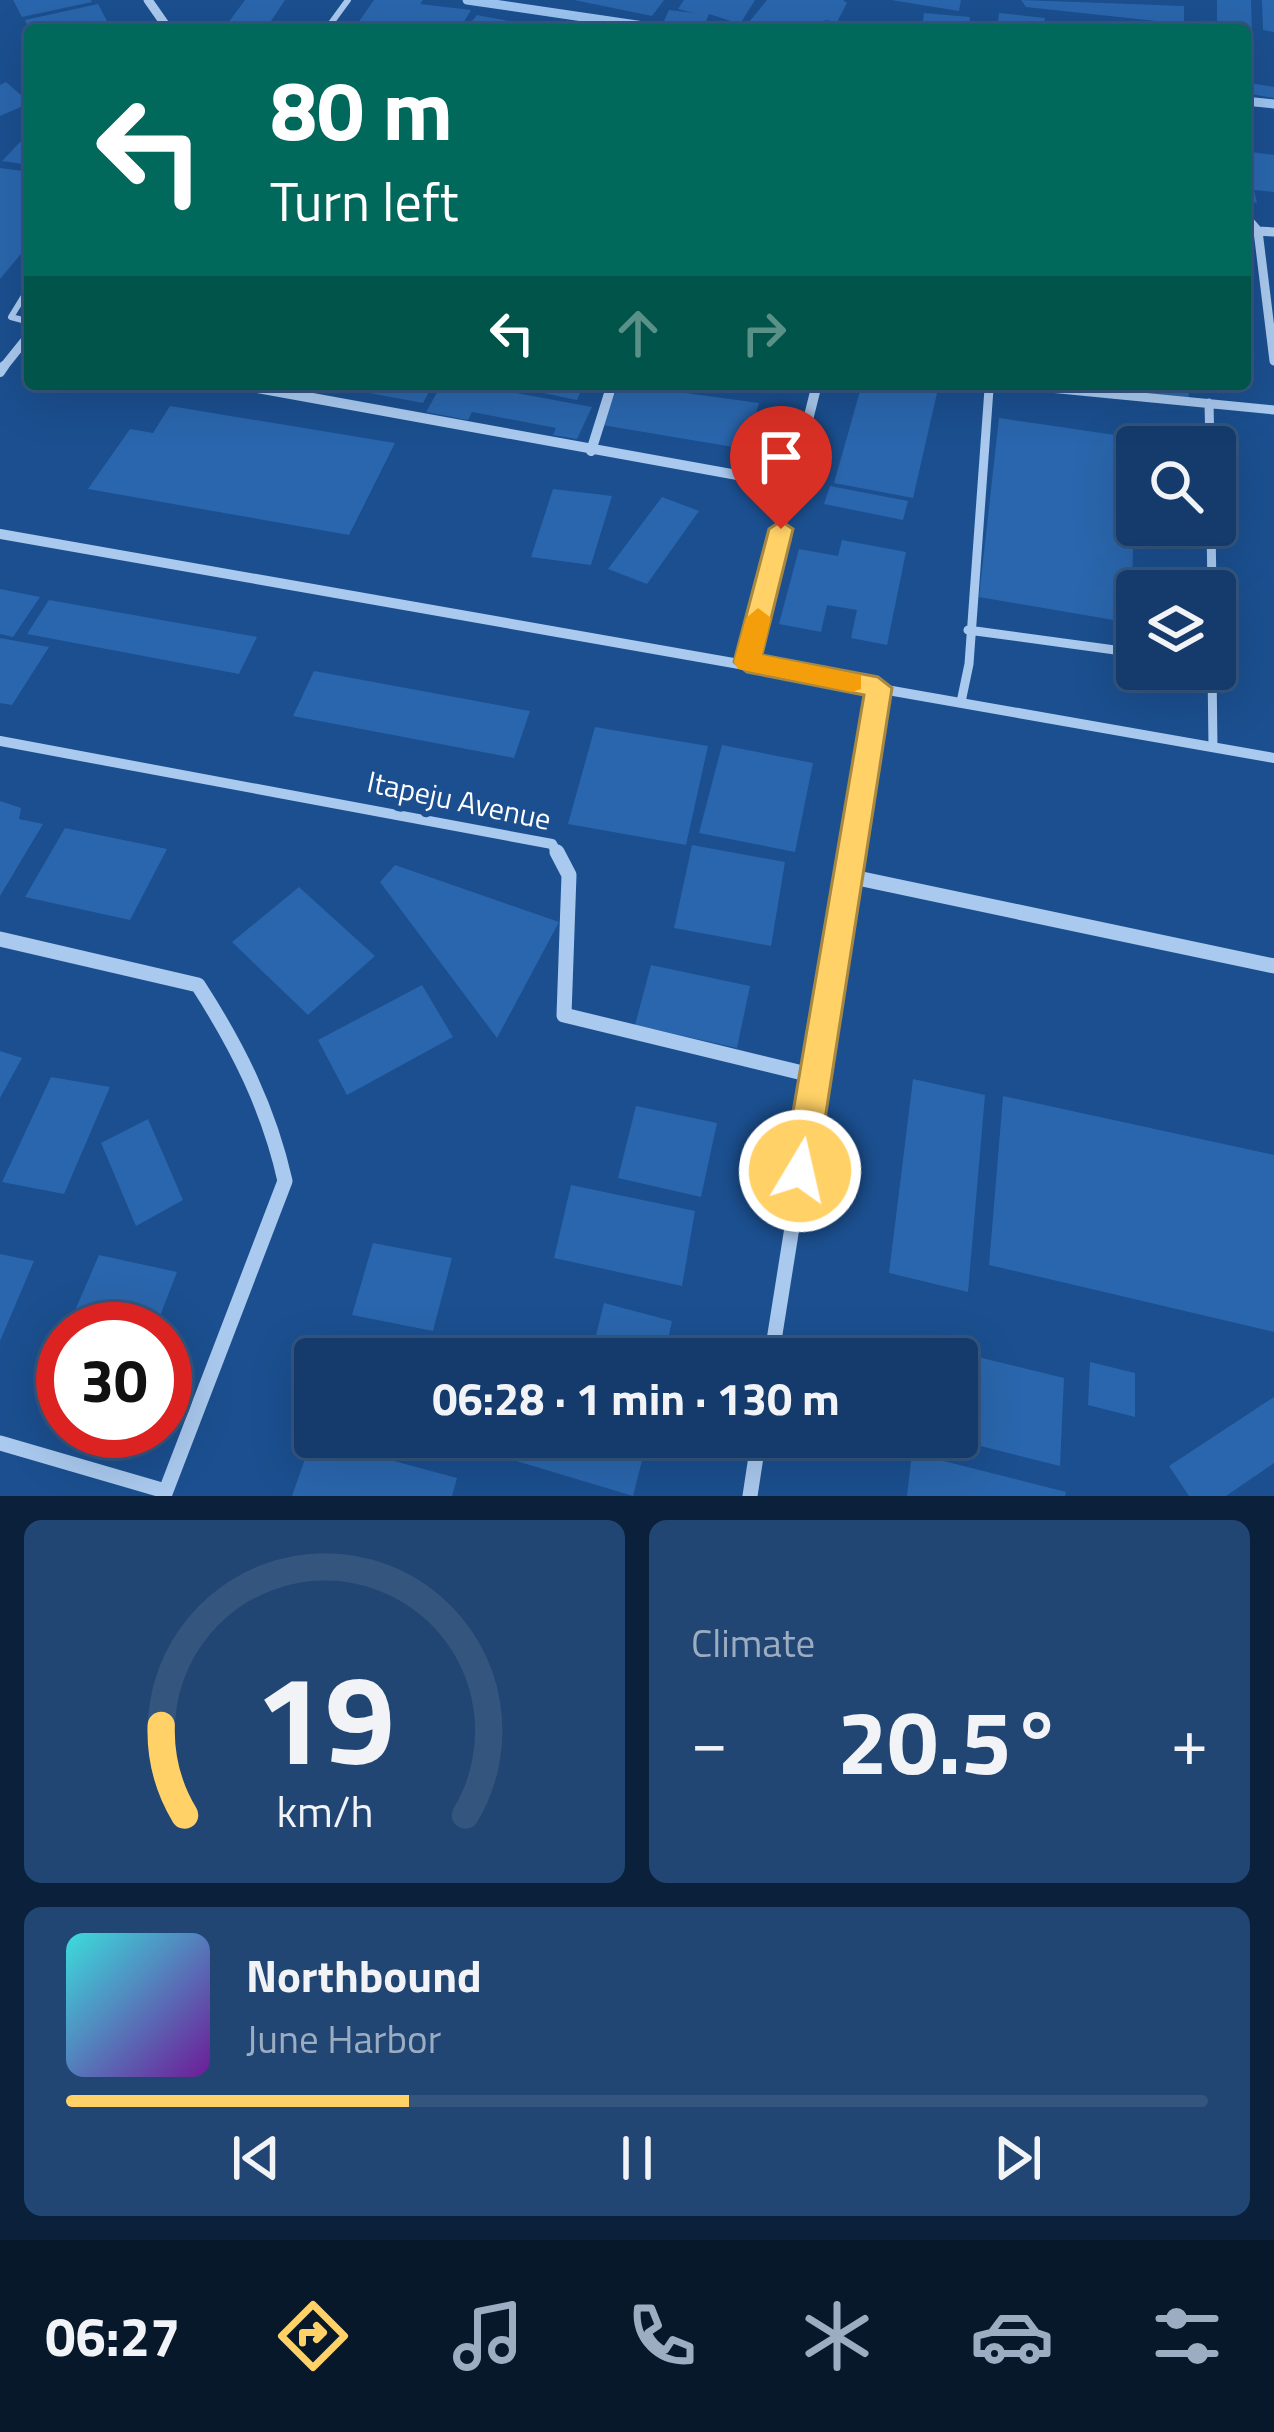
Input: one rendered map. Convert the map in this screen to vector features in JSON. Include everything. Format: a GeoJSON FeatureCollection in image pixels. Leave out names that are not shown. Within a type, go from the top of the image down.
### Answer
{"type":"FeatureCollection","features":[{"type":"Feature","properties":{"kind":"street"},"geometry":{"type":"LineString","coordinates":[[1251,223],[1258,231],[1274,361]]}},
{"type":"Feature","properties":{"kind":"street"},"geometry":{"type":"LineString","coordinates":[[1258,231],[1274,232]]}},
{"type":"Feature","properties":{"kind":"street"},"geometry":{"type":"LineString","coordinates":[[0,371],[24,341]]}},
{"type":"Feature","properties":{"kind":"street"},"geometry":{"type":"LineString","coordinates":[[267,390],[792,485]]}},
{"type":"Feature","properties":{"kind":"street"},"geometry":{"type":"LineString","coordinates":[[592,451],[610,390]]}},
{"type":"Feature","properties":{"kind":"street"},"geometry":{"type":"LineString","coordinates":[[747,662],[816,390]]}},
{"type":"Feature","properties":{"kind":"street"},"geometry":{"type":"LineString","coordinates":[[0,535],[747,662],[1274,758]]}},
{"type":"Feature","properties":{"kind":"street"},"geometry":{"type":"LineString","coordinates":[[774,1338],[878,688]]}},
{"type":"Feature","properties":{"kind":"street","name":"Itapeju Avenue"},"geometry":{"type":"LineString","coordinates":[[0,741],[552,844],[569,875],[564,1015],[815,1076]]}},
{"type":"Feature","properties":{"kind":"street"},"geometry":{"type":"LineString","coordinates":[[848,876],[1274,966]]}},
{"type":"Feature","properties":{"kind":"street"},"geometry":{"type":"LineString","coordinates":[[0,939],[198,985],[240,1047],[279,1147],[285,1181],[165,1494],[0,1443]]}},
{"type":"Feature","properties":{"kind":"street"},"geometry":{"type":"LineString","coordinates":[[750,1496],[756,1458]]}},
{"type":"Feature","properties":{"kind":"lane"},"geometry":{"type":"LineString","coordinates":[[24,296],[11,317],[24,320]]}},
{"type":"Feature","properties":{"kind":"lane"},"geometry":{"type":"LineString","coordinates":[[961,703],[969,664],[989,390]]}},
{"type":"Feature","properties":{"kind":"lane"},"geometry":{"type":"LineString","coordinates":[[1067,390],[1274,410]]}},
{"type":"Feature","properties":{"kind":"lane"},"geometry":{"type":"LineString","coordinates":[[1209,404],[1210,426]]}},
{"type":"Feature","properties":{"kind":"lane"},"geometry":{"type":"LineString","coordinates":[[968,630],[1116,650]]}},
{"type":"Feature","properties":{"kind":"lane"},"geometry":{"type":"LineString","coordinates":[[1212,690],[1213,747]]}},
{"type":"Feature","properties":{"kind":"building"},"geometry":{"type":"Polygon","coordinates":[[[13,0],[91,0],[92,2],[22,17],[13,0]]]}},
{"type":"Feature","properties":{"kind":"building"},"geometry":{"type":"Polygon","coordinates":[[[245,0],[285,0],[269,24],[228,23],[245,0]]]}},
{"type":"Feature","properties":{"kind":"building"},"geometry":{"type":"Polygon","coordinates":[[[374,0],[423,0],[420,4],[471,10],[463,24],[357,24],[374,0]]]}},
{"type":"Feature","properties":{"kind":"building"},"geometry":{"type":"Polygon","coordinates":[[[574,0],[664,0],[652,16],[574,0]]]}},
{"type":"Feature","properties":{"kind":"building"},"geometry":{"type":"Polygon","coordinates":[[[684,0],[755,0],[740,24],[709,14],[705,24],[664,21],[669,10],[694,13],[678,9],[684,0]]]}},
{"type":"Feature","properties":{"kind":"building"},"geometry":{"type":"Polygon","coordinates":[[[767,0],[847,3],[837,22],[749,22],[767,0]]]}},
{"type":"Feature","properties":{"kind":"building"},"geometry":{"type":"Polygon","coordinates":[[[891,0],[961,0],[959,11],[891,0]]]}},
{"type":"Feature","properties":{"kind":"building"},"geometry":{"type":"Polygon","coordinates":[[[1021,0],[1184,6],[1184,24],[1026,7],[1021,0]]]}},
{"type":"Feature","properties":{"kind":"building"},"geometry":{"type":"Polygon","coordinates":[[[1217,0],[1251,0],[1252,32],[1251,24],[1217,24],[1217,0]]]}},
{"type":"Feature","properties":{"kind":"building"},"geometry":{"type":"Polygon","coordinates":[[[1262,0],[1274,0],[1274,32],[1263,30],[1262,0]]]}},
{"type":"Feature","properties":{"kind":"building"},"geometry":{"type":"Polygon","coordinates":[[[98,4],[108,23],[27,24],[25,20],[98,4]]]}},
{"type":"Feature","properties":{"kind":"building"},"geometry":{"type":"Polygon","coordinates":[[[924,13],[970,17],[969,24],[923,24],[924,13]]]}},
{"type":"Feature","properties":{"kind":"building"},"geometry":{"type":"Polygon","coordinates":[[[999,13],[1045,18],[1044,24],[998,24],[999,13]]]}},
{"type":"Feature","properties":{"kind":"building"},"geometry":{"type":"Polygon","coordinates":[[[477,15],[525,24],[470,24],[477,15]]]}},
{"type":"Feature","properties":{"kind":"building"},"geometry":{"type":"Polygon","coordinates":[[[6,82],[24,98],[24,106],[0,116],[0,85],[6,82]]]}},
{"type":"Feature","properties":{"kind":"building"},"geometry":{"type":"Polygon","coordinates":[[[1251,83],[1274,87],[1274,98],[1251,94],[1251,83]]]}},
{"type":"Feature","properties":{"kind":"building"},"geometry":{"type":"Polygon","coordinates":[[[21,141],[24,141],[24,164],[2,161],[21,141]]]}},
{"type":"Feature","properties":{"kind":"building"},"geometry":{"type":"Polygon","coordinates":[[[1251,152],[1274,155],[1274,192],[1254,190],[1257,203],[1251,201],[1251,152]]]}},
{"type":"Feature","properties":{"kind":"building"},"geometry":{"type":"Polygon","coordinates":[[[0,168],[24,171],[24,250],[0,279],[0,168]]]}},
{"type":"Feature","properties":{"kind":"building"},"geometry":{"type":"Polygon","coordinates":[[[353,390],[430,390],[423,403],[353,390]]]}},
{"type":"Feature","properties":{"kind":"building"},"geometry":{"type":"Polygon","coordinates":[[[439,390],[500,390],[592,407],[577,439],[553,435],[556,428],[472,412],[468,420],[426,412],[439,390]]]}},
{"type":"Feature","properties":{"kind":"building"},"geometry":{"type":"Polygon","coordinates":[[[530,390],[581,390],[577,400],[530,390]]]}},
{"type":"Feature","properties":{"kind":"building"},"geometry":{"type":"Polygon","coordinates":[[[617,390],[663,390],[759,403],[745,449],[602,425],[617,390]]]}},
{"type":"Feature","properties":{"kind":"building"},"geometry":{"type":"Polygon","coordinates":[[[860,390],[937,393],[913,498],[834,483],[860,390]]]}},
{"type":"Feature","properties":{"kind":"building"},"geometry":{"type":"Polygon","coordinates":[[[1107,390],[1188,390],[1189,400],[1107,390]]]}},
{"type":"Feature","properties":{"kind":"building"},"geometry":{"type":"Polygon","coordinates":[[[170,406],[395,443],[349,535],[88,489],[130,429],[153,433],[170,406]]]}},
{"type":"Feature","properties":{"kind":"building"},"geometry":{"type":"Polygon","coordinates":[[[999,418],[1116,435],[1116,546],[1133,546],[1132,570],[1116,570],[1116,620],[979,597],[999,418]]]}},
{"type":"Feature","properties":{"kind":"building"},"geometry":{"type":"Polygon","coordinates":[[[830,486],[908,501],[903,520],[824,504],[830,486]]]}},
{"type":"Feature","properties":{"kind":"building"},"geometry":{"type":"Polygon","coordinates":[[[553,489],[612,496],[591,565],[531,557],[553,489]]]}},
{"type":"Feature","properties":{"kind":"building"},"geometry":{"type":"Polygon","coordinates":[[[662,497],[699,511],[647,584],[608,569],[662,497]]]}},
{"type":"Feature","properties":{"kind":"building"},"geometry":{"type":"Polygon","coordinates":[[[842,540],[906,552],[887,645],[851,638],[857,610],[827,605],[821,632],[779,624],[799,549],[838,556],[842,540]]]}},
{"type":"Feature","properties":{"kind":"building"},"geometry":{"type":"Polygon","coordinates":[[[0,589],[40,597],[13,637],[0,634],[0,589]]]}},
{"type":"Feature","properties":{"kind":"building"},"geometry":{"type":"Polygon","coordinates":[[[49,600],[257,637],[239,674],[27,634],[49,600]]]}},
{"type":"Feature","properties":{"kind":"building"},"geometry":{"type":"Polygon","coordinates":[[[0,638],[49,647],[12,705],[0,703],[0,638]]]}},
{"type":"Feature","properties":{"kind":"building"},"geometry":{"type":"Polygon","coordinates":[[[314,671],[530,711],[514,758],[293,716],[314,671]]]}},
{"type":"Feature","properties":{"kind":"building"},"geometry":{"type":"Polygon","coordinates":[[[595,727],[708,746],[686,845],[568,824],[595,727]]]}},
{"type":"Feature","properties":{"kind":"building"},"geometry":{"type":"Polygon","coordinates":[[[722,745],[813,763],[795,852],[699,833],[722,745]]]}},
{"type":"Feature","properties":{"kind":"building"},"geometry":{"type":"Polygon","coordinates":[[[0,801],[21,808],[19,819],[43,824],[0,896],[0,801]]]}},
{"type":"Feature","properties":{"kind":"building"},"geometry":{"type":"Polygon","coordinates":[[[65,828],[167,849],[130,920],[25,897],[65,828]]]}},
{"type":"Feature","properties":{"kind":"building"},"geometry":{"type":"Polygon","coordinates":[[[692,845],[785,862],[771,946],[674,928],[692,845]]]}},
{"type":"Feature","properties":{"kind":"building"},"geometry":{"type":"Polygon","coordinates":[[[395,865],[559,922],[497,1038],[380,882],[395,865]]]}},
{"type":"Feature","properties":{"kind":"building"},"geometry":{"type":"Polygon","coordinates":[[[299,887],[375,956],[308,1015],[232,942],[299,887]]]}},
{"type":"Feature","properties":{"kind":"building"},"geometry":{"type":"Polygon","coordinates":[[[651,965],[750,986],[737,1048],[635,1025],[651,965]]]}},
{"type":"Feature","properties":{"kind":"building"},"geometry":{"type":"Polygon","coordinates":[[[422,985],[453,1037],[347,1095],[318,1040],[422,985]]]}},
{"type":"Feature","properties":{"kind":"building"},"geometry":{"type":"Polygon","coordinates":[[[0,1051],[22,1058],[0,1098],[0,1051]]]}},
{"type":"Feature","properties":{"kind":"building"},"geometry":{"type":"Polygon","coordinates":[[[51,1077],[110,1087],[64,1194],[2,1182],[51,1077]]]}},
{"type":"Feature","properties":{"kind":"building"},"geometry":{"type":"Polygon","coordinates":[[[913,1079],[985,1095],[968,1292],[889,1273],[913,1079]]]}},
{"type":"Feature","properties":{"kind":"building"},"geometry":{"type":"Polygon","coordinates":[[[1003,1096],[1274,1155],[1274,1332],[989,1265],[1003,1096]]]}},
{"type":"Feature","properties":{"kind":"building"},"geometry":{"type":"Polygon","coordinates":[[[636,1106],[717,1123],[701,1197],[618,1178],[636,1106]]]}},
{"type":"Feature","properties":{"kind":"building"},"geometry":{"type":"Polygon","coordinates":[[[148,1119],[183,1200],[136,1226],[101,1143],[148,1119]]]}},
{"type":"Feature","properties":{"kind":"building"},"geometry":{"type":"Polygon","coordinates":[[[571,1185],[695,1211],[682,1286],[554,1258],[571,1185]]]}},
{"type":"Feature","properties":{"kind":"building"},"geometry":{"type":"Polygon","coordinates":[[[373,1243],[452,1258],[433,1331],[352,1315],[373,1243]]]}},
{"type":"Feature","properties":{"kind":"building"},"geometry":{"type":"Polygon","coordinates":[[[0,1254],[34,1261],[0,1341],[0,1254]]]}},
{"type":"Feature","properties":{"kind":"building"},"geometry":{"type":"Polygon","coordinates":[[[99,1255],[177,1272],[165,1302],[79,1302],[99,1255]]]}},
{"type":"Feature","properties":{"kind":"building"},"geometry":{"type":"Polygon","coordinates":[[[604,1303],[672,1321],[668,1338],[595,1338],[604,1303]]]}},
{"type":"Feature","properties":{"kind":"building"},"geometry":{"type":"Polygon","coordinates":[[[978,1357],[1064,1378],[1060,1466],[978,1445],[978,1357]]]}},
{"type":"Feature","properties":{"kind":"building"},"geometry":{"type":"Polygon","coordinates":[[[1090,1362],[1135,1373],[1135,1417],[1088,1405],[1090,1362]]]}},
{"type":"Feature","properties":{"kind":"building"},"geometry":{"type":"Polygon","coordinates":[[[1274,1397],[1274,1463],[1226,1496],[1189,1496],[1169,1466],[1274,1397]]]}},
{"type":"Feature","properties":{"kind":"building"},"geometry":{"type":"Polygon","coordinates":[[[305,1458],[383,1458],[457,1478],[452,1496],[292,1496],[305,1458]]]}},
{"type":"Feature","properties":{"kind":"building"},"geometry":{"type":"Polygon","coordinates":[[[507,1458],[643,1458],[633,1496],[507,1458]]]}},
{"type":"Feature","properties":{"kind":"building"},"geometry":{"type":"Polygon","coordinates":[[[911,1458],[932,1458],[1066,1492],[1065,1496],[907,1496],[911,1458]]]}},
{"type":"Feature","properties":{"kind":"waterway"},"geometry":{"type":"LineString","coordinates":[[467,0],[630,24]]}},
{"type":"Feature","properties":{"kind":"waterway"},"geometry":{"type":"LineString","coordinates":[[1251,102],[1274,104]]}},
{"type":"Feature","properties":{"kind":"slow traffic"},"geometry":{"type":"LineString","coordinates":[[758,618],[747,662],[852,682]]}},
{"type":"Feature","properties":{"kind":"route"},"geometry":{"type":"LineString","coordinates":[[781,529],[747,662],[878,688],[800,1171]]}}]}
